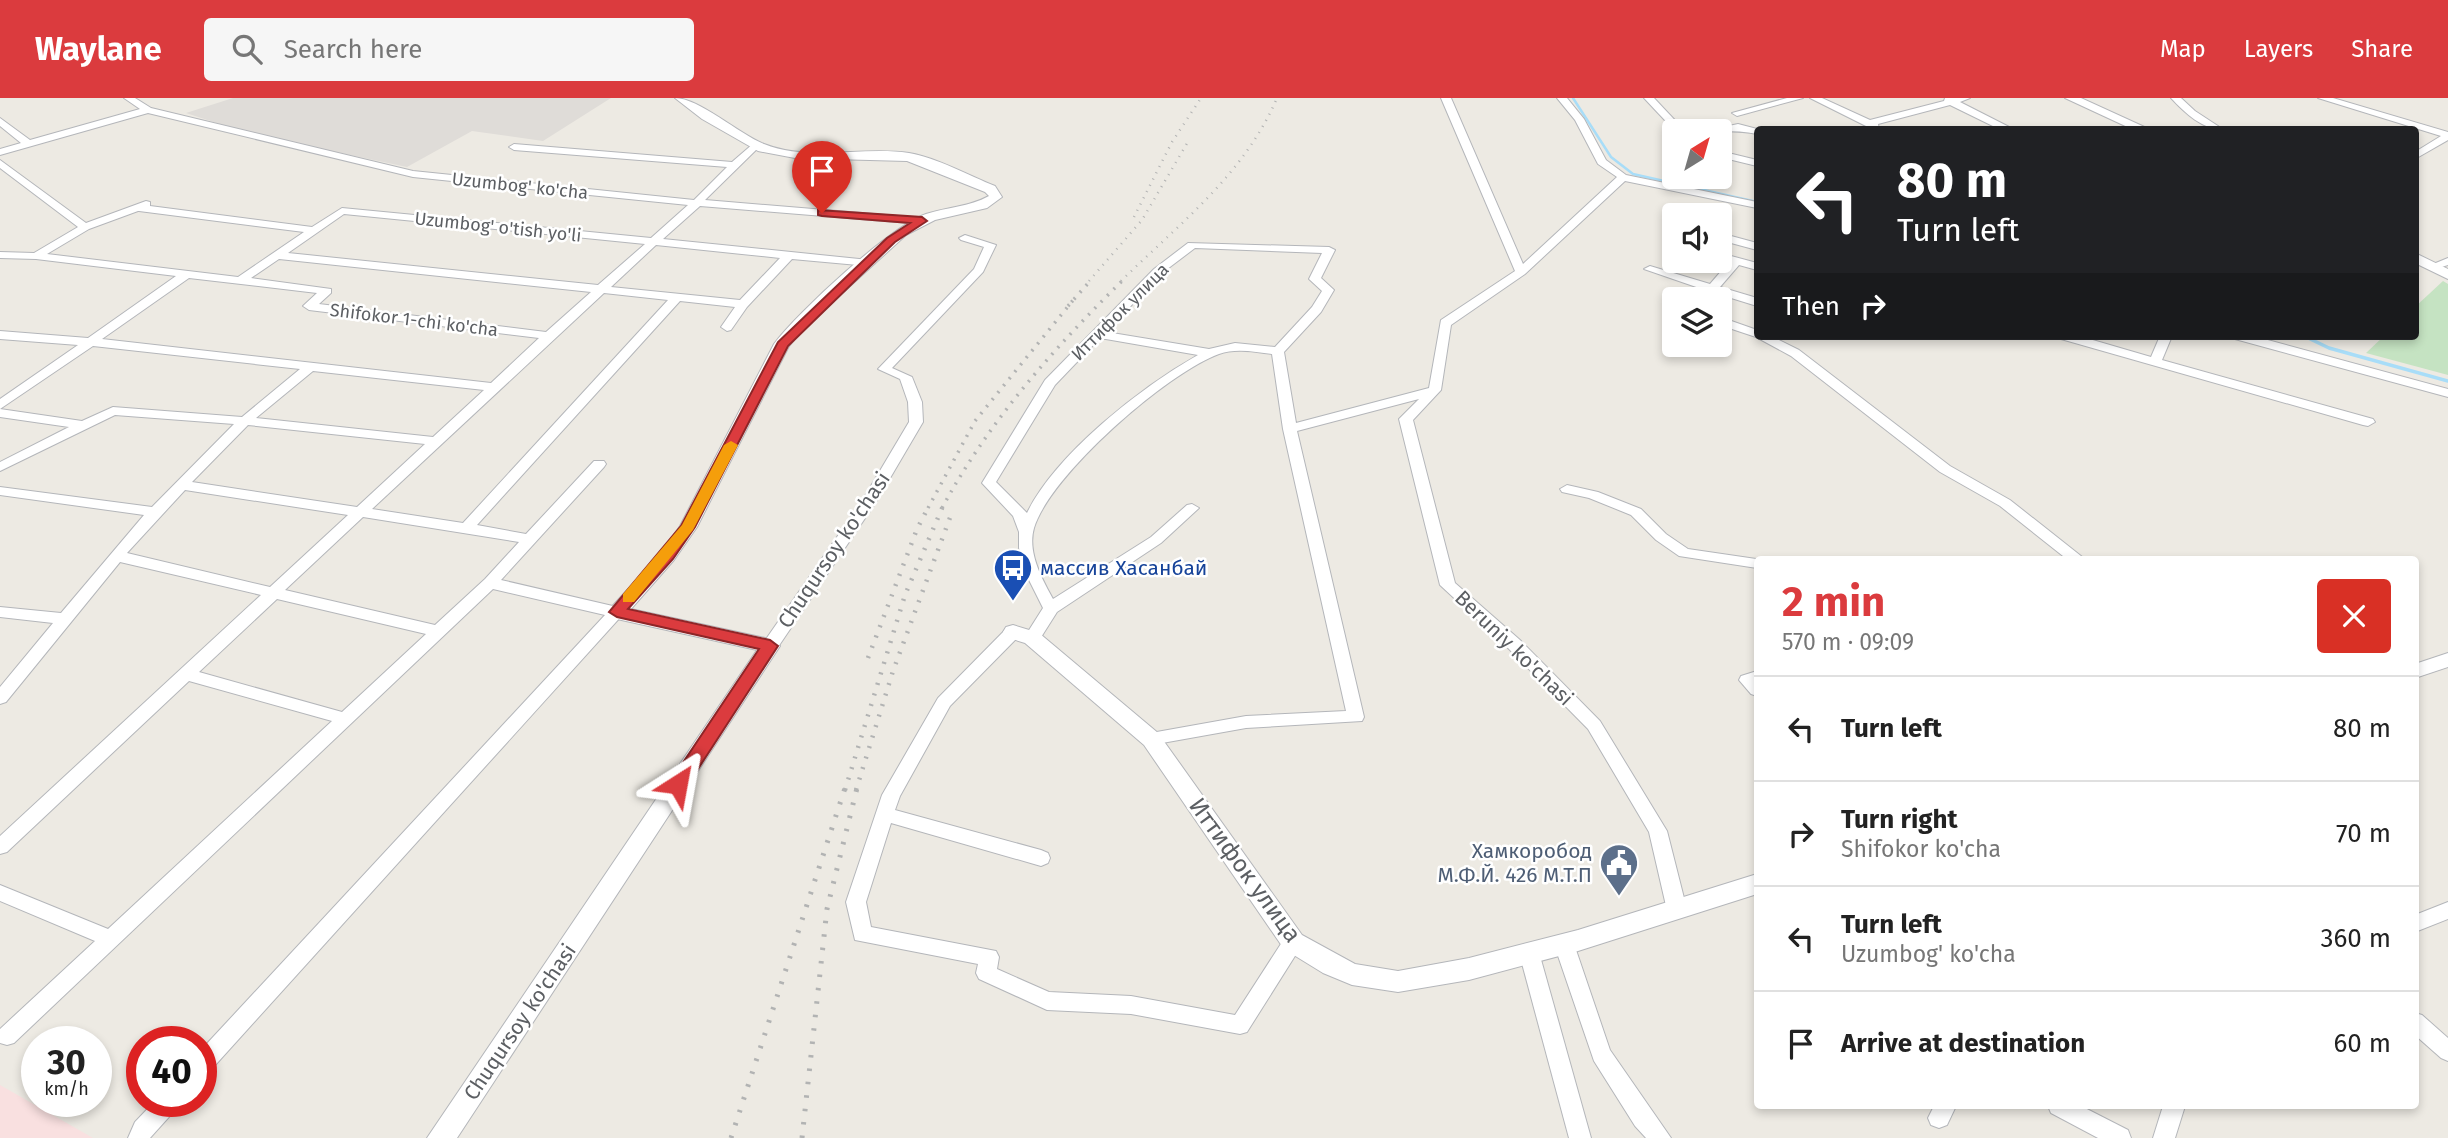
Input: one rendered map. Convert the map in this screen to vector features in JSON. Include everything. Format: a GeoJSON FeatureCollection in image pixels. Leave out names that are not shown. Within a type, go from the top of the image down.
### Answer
{"type":"FeatureCollection","features":[{"type":"Feature","properties":{"kind":"street","name":"Uzumbog' ko'cha"},"geometry":{"type":"LineString","coordinates":[[129,98],[148,110],[399,172],[697,203],[922,221]]}},
{"type":"Feature","properties":{"kind":"street"},"geometry":{"type":"LineString","coordinates":[[217,1048],[668,555],[688,527],[782,344],[798,326],[896,236],[922,221],[988,203],[996,194],[914,158],[789,153],[754,146],[681,98]]}},
{"type":"Feature","properties":{"kind":"street"},"geometry":{"type":"LineString","coordinates":[[1446,98],[1521,272]]}},
{"type":"Feature","properties":{"kind":"street"},"geometry":{"type":"LineString","coordinates":[[1562,98],[1579,119],[1602,162],[1623,177],[1754,204]]}},
{"type":"Feature","properties":{"kind":"street"},"geometry":{"type":"LineString","coordinates":[[1649,98],[1669,119]]}},
{"type":"Feature","properties":{"kind":"street"},"geometry":{"type":"LineString","coordinates":[[1737,113],[1798,98]]}},
{"type":"Feature","properties":{"kind":"street"},"geometry":{"type":"LineString","coordinates":[[1815,98],[1873,126],[1947,100],[1965,98]]}},
{"type":"Feature","properties":{"kind":"street"},"geometry":{"type":"LineString","coordinates":[[2071,98],[2137,126]]}},
{"type":"Feature","properties":{"kind":"street"},"geometry":{"type":"LineString","coordinates":[[2176,98],[2192,113],[2213,126]]}},
{"type":"Feature","properties":{"kind":"street"},"geometry":{"type":"LineString","coordinates":[[2323,98],[2341,100],[2448,135]]}},
{"type":"Feature","properties":{"kind":"street"},"geometry":{"type":"LineString","coordinates":[[1947,100],[2002,126]]}},
{"type":"Feature","properties":{"kind":"street"},"geometry":{"type":"LineString","coordinates":[[0,152],[148,110]]}},
{"type":"Feature","properties":{"kind":"street"},"geometry":{"type":"LineString","coordinates":[[0,121],[28,144]]}},
{"type":"Feature","properties":{"kind":"street"},"geometry":{"type":"LineString","coordinates":[[1732,128],[1754,130]]}},
{"type":"Feature","properties":{"kind":"street"},"geometry":{"type":"LineString","coordinates":[[2419,153],[2448,135]]}},
{"type":"Feature","properties":{"kind":"street"},"geometry":{"type":"LineString","coordinates":[[0,846],[362,512],[493,387],[697,203],[754,146]]}},
{"type":"Feature","properties":{"kind":"street"},"geometry":{"type":"LineString","coordinates":[[514,147],[734,166]]}},
{"type":"Feature","properties":{"kind":"street"},"geometry":{"type":"LineString","coordinates":[[1732,157],[1754,162]]}},
{"type":"Feature","properties":{"kind":"street"},"geometry":{"type":"LineString","coordinates":[[0,163],[85,227]]}},
{"type":"Feature","properties":{"kind":"street"},"geometry":{"type":"LineString","coordinates":[[1290,429],[1435,390],[1445,323],[1521,272],[1623,177]]}},
{"type":"Feature","properties":{"kind":"street"},"geometry":{"type":"LineString","coordinates":[[36,256],[85,227],[143,205],[313,230]]}},
{"type":"Feature","properties":{"kind":"street","name":"Uzumbog' o'tish yo'li"},"geometry":{"type":"LineString","coordinates":[[313,230],[342,211],[869,262]]}},
{"type":"Feature","properties":{"kind":"street"},"geometry":{"type":"LineString","coordinates":[[0,255],[36,256],[239,281],[313,230]]}},
{"type":"Feature","properties":{"kind":"street","name":"Chuqursoy ko'chasi"},"geometry":{"type":"LineString","coordinates":[[441,1138],[869,502],[916,422],[915,402],[906,377],[884,369],[979,270],[990,245],[965,238]]}},
{"type":"Feature","properties":{"kind":"street"},"geometry":{"type":"LineString","coordinates":[[1732,240],[1754,246]]}},
{"type":"Feature","properties":{"kind":"street","name":"Иттифок улица"},"geometry":{"type":"LineString","coordinates":[[1051,608],[1032,579],[1026,531],[1020,514],[989,483],[1050,383],[1158,271],[1192,245],[1329,250],[1315,279],[1328,290],[1317,309],[1278,351]]}},
{"type":"Feature","properties":{"kind":"street"},"geometry":{"type":"LineString","coordinates":[[275,255],[743,304]]}},
{"type":"Feature","properties":{"kind":"street"},"geometry":{"type":"LineString","coordinates":[[727,327],[743,304],[789,255]]}},
{"type":"Feature","properties":{"kind":"street"},"geometry":{"type":"LineString","coordinates":[[1732,259],[1754,266]]}},
{"type":"Feature","properties":{"kind":"street"},"geometry":{"type":"LineString","coordinates":[[2419,259],[2448,275]]}},
{"type":"Feature","properties":{"kind":"street"},"geometry":{"type":"LineString","coordinates":[[1713,287],[1737,260]]}},
{"type":"Feature","properties":{"kind":"street"},"geometry":{"type":"LineString","coordinates":[[2432,267],[2448,261]]}},
{"type":"Feature","properties":{"kind":"street"},"geometry":{"type":"LineString","coordinates":[[1650,269],[1709,287]]}},
{"type":"Feature","properties":{"kind":"street"},"geometry":{"type":"LineString","coordinates":[[0,405],[94,342],[187,274]]}},
{"type":"Feature","properties":{"kind":"street","name":"Shifokor 1-chi ko'cha"},"geometry":{"type":"LineString","coordinates":[[239,281],[328,291],[309,306],[311,307],[549,336]]}},
{"type":"Feature","properties":{"kind":"street"},"geometry":{"type":"LineString","coordinates":[[1732,294],[1754,301]]}},
{"type":"Feature","properties":{"kind":"street"},"geometry":{"type":"LineString","coordinates":[[466,528],[677,297]]}},
{"type":"Feature","properties":{"kind":"street"},"geometry":{"type":"LineString","coordinates":[[1732,325],[1754,333]]}},
{"type":"Feature","properties":{"kind":"street"},"geometry":{"type":"LineString","coordinates":[[1096,334],[1210,353]]}},
{"type":"Feature","properties":{"kind":"street"},"geometry":{"type":"LineString","coordinates":[[0,335],[94,342],[493,387]]}},
{"type":"Feature","properties":{"kind":"street"},"geometry":{"type":"LineString","coordinates":[[1769,340],[1795,353],[1945,469],[2005,503],[2073,556]]}},
{"type":"Feature","properties":{"kind":"street"},"geometry":{"type":"LineString","coordinates":[[2079,340],[2368,422]]}},
{"type":"Feature","properties":{"kind":"street"},"geometry":{"type":"LineString","coordinates":[[2155,362],[2164,340]]}},
{"type":"Feature","properties":{"kind":"street"},"geometry":{"type":"LineString","coordinates":[[2254,340],[2448,393]]}},
{"type":"Feature","properties":{"kind":"street"},"geometry":{"type":"LineString","coordinates":[[1026,531],[1038,505],[1075,456],[1157,389],[1210,353],[1237,346],[1278,351],[1290,429],[1356,717],[1246,722],[1150,739]]}},
{"type":"Feature","properties":{"kind":"street"},"geometry":{"type":"LineString","coordinates":[[0,698],[117,555],[181,485],[245,421],[310,367]]}},
{"type":"Feature","properties":{"kind":"street","name":"Beruniy ko'chasi"},"geometry":{"type":"LineString","coordinates":[[1435,390],[1406,419],[1448,585],[1514,645],[1594,725],[1658,831],[1677,910]]}},
{"type":"Feature","properties":{"kind":"street"},"geometry":{"type":"LineString","coordinates":[[0,467],[80,425],[113,411],[245,421],[437,441]]}},
{"type":"Feature","properties":{"kind":"street"},"geometry":{"type":"LineString","coordinates":[[0,413],[80,425]]}},
{"type":"Feature","properties":{"kind":"street"},"geometry":{"type":"LineString","coordinates":[[7,1036],[490,583],[599,464]]}},
{"type":"Feature","properties":{"kind":"street"},"geometry":{"type":"LineString","coordinates":[[181,485],[531,540]]}},
{"type":"Feature","properties":{"kind":"street"},"geometry":{"type":"LineString","coordinates":[[1567,489],[1593,495],[1636,512],[1661,537],[1684,553],[1754,563]]}},
{"type":"Feature","properties":{"kind":"street"},"geometry":{"type":"LineString","coordinates":[[0,491],[156,512]]}},
{"type":"Feature","properties":{"kind":"street"},"geometry":{"type":"LineString","coordinates":[[1192,508],[1156,540],[1051,608],[944,702],[891,795],[856,902],[862,934],[989,957],[986,973],[1047,1001],[1131,1005],[1240,1025],[1293,942]]}},
{"type":"Feature","properties":{"kind":"street"},"geometry":{"type":"LineString","coordinates":[[117,555],[437,631]]}},
{"type":"Feature","properties":{"kind":"street"},"geometry":{"type":"LineString","coordinates":[[490,583],[770,646]]}},
{"type":"Feature","properties":{"kind":"street"},"geometry":{"type":"LineString","coordinates":[[0,612],[65,619]]}},
{"type":"Feature","properties":{"kind":"street","name":"Иттифок улица"},"geometry":{"type":"LineString","coordinates":[[1022,635],[1150,739],[1293,942],[1319,960],[1347,972],[1374,981],[1405,982],[1530,956],[1754,885]]}},
{"type":"Feature","properties":{"kind":"street"},"geometry":{"type":"LineString","coordinates":[[2419,670],[2448,660]]}},
{"type":"Feature","properties":{"kind":"street"},"geometry":{"type":"LineString","coordinates":[[186,674],[346,719]]}},
{"type":"Feature","properties":{"kind":"street"},"geometry":{"type":"LineString","coordinates":[[885,814],[1041,858]]}},
{"type":"Feature","properties":{"kind":"street"},"geometry":{"type":"LineString","coordinates":[[0,893],[112,939]]}},
{"type":"Feature","properties":{"kind":"street"},"geometry":{"type":"LineString","coordinates":[[2419,922],[2448,910]]}},
{"type":"Feature","properties":{"kind":"street"},"geometry":{"type":"LineString","coordinates":[[1565,947],[1601,1054],[1643,1119],[1660,1138]]}},
{"type":"Feature","properties":{"kind":"street"},"geometry":{"type":"LineString","coordinates":[[1530,956],[1580,1138]]}},
{"type":"Feature","properties":{"kind":"street"},"geometry":{"type":"LineString","coordinates":[[2419,1026],[2448,1051]]}},
{"type":"Feature","properties":{"kind":"street"},"geometry":{"type":"LineString","coordinates":[[2065,1109],[2120,1138]]}},
{"type":"Feature","properties":{"kind":"street"},"geometry":{"type":"LineString","coordinates":[[2164,1138],[2173,1109]]}},
{"type":"Feature","properties":{"kind":"street"},"geometry":{"type":"LineString","coordinates":[[139,1138],[154,1117]]}},
{"type":"Feature","properties":{"kind":"shaded area"},"geometry":{"type":"Polygon","coordinates":[[[233,98],[611,98],[543,141],[472,131],[407,167],[250,134],[186,113],[233,98]]]}},
{"type":"Feature","properties":{"kind":"shaded area"},"geometry":{"type":"Polygon","coordinates":[[[0,1085],[21,1097],[21,1117],[56,1117],[93,1138],[0,1138],[0,1085]]]}},
{"type":"Feature","properties":{"kind":"green space"},"geometry":{"type":"Polygon","coordinates":[[[2443,281],[2448,284],[2448,375],[2366,353],[2380,340],[2419,340],[2419,303],[2443,281]]]}},
{"type":"Feature","properties":{"kind":"waterway"},"geometry":{"type":"LineString","coordinates":[[1573,98],[1611,157],[1633,174],[1754,201]]}},
{"type":"Feature","properties":{"kind":"waterway"},"geometry":{"type":"LineString","coordinates":[[2312,340],[2329,348],[2448,381]]}},
{"type":"Feature","properties":{"kind":"railway"},"geometry":{"type":"LineString","coordinates":[[1134,217],[1172,142],[1201,98]]}},
{"type":"Feature","properties":{"kind":"railway"},"geometry":{"type":"LineString","coordinates":[[1121,281],[1228,175],[1263,126],[1277,98]]}},
{"type":"Feature","properties":{"kind":"railway"},"geometry":{"type":"LineString","coordinates":[[1089,281],[1142,220],[1189,140]]}},
{"type":"Feature","properties":{"kind":"railway"},"geometry":{"type":"LineString","coordinates":[[1072,302],[1091,280]]}},
{"type":"Feature","properties":{"kind":"railway"},"geometry":{"type":"LineString","coordinates":[[943,507],[980,445],[1024,387],[1072,332],[1123,280]]}},
{"type":"Feature","properties":{"kind":"railway"},"geometry":{"type":"LineString","coordinates":[[928,508],[975,421],[1072,302]]}},
{"type":"Feature","properties":{"kind":"railway"},"geometry":{"type":"LineString","coordinates":[[1068,306],[1072,302]]}},
{"type":"Feature","properties":{"kind":"railway"},"geometry":{"type":"LineString","coordinates":[[868,658],[917,529],[929,506]]}},
{"type":"Feature","properties":{"kind":"railway"},"geometry":{"type":"LineString","coordinates":[[845,790],[905,595],[943,507]]}},
{"type":"Feature","properties":{"kind":"railway"},"geometry":{"type":"LineString","coordinates":[[856,790],[893,671],[951,515]]}},
{"type":"Feature","properties":{"kind":"railway"},"geometry":{"type":"LineString","coordinates":[[731,1138],[845,788]]}},
{"type":"Feature","properties":{"kind":"railway"},"geometry":{"type":"LineString","coordinates":[[802,1138],[827,909],[857,788]]}},
{"type":"Feature","properties":{"kind":"slow traffic"},"geometry":{"type":"LineString","coordinates":[[629,598],[679,541],[731,445]]}},
{"type":"Feature","properties":{"kind":"place","name":"массив Хасанбай"},"geometry":{"type":"Point","coordinates":[1013,602]}},
{"type":"Feature","properties":{"kind":"place","name":"Хамкоробод М.Ф.Й. 426 М.Т.П"},"geometry":{"type":"Point","coordinates":[1619,897]}},
{"type":"Feature","properties":{"kind":"route"},"geometry":{"type":"LineString","coordinates":[[678,784],[770,646],[617,612],[668,555],[688,527],[782,344],[891,240],[922,221],[822,213]]}}]}
